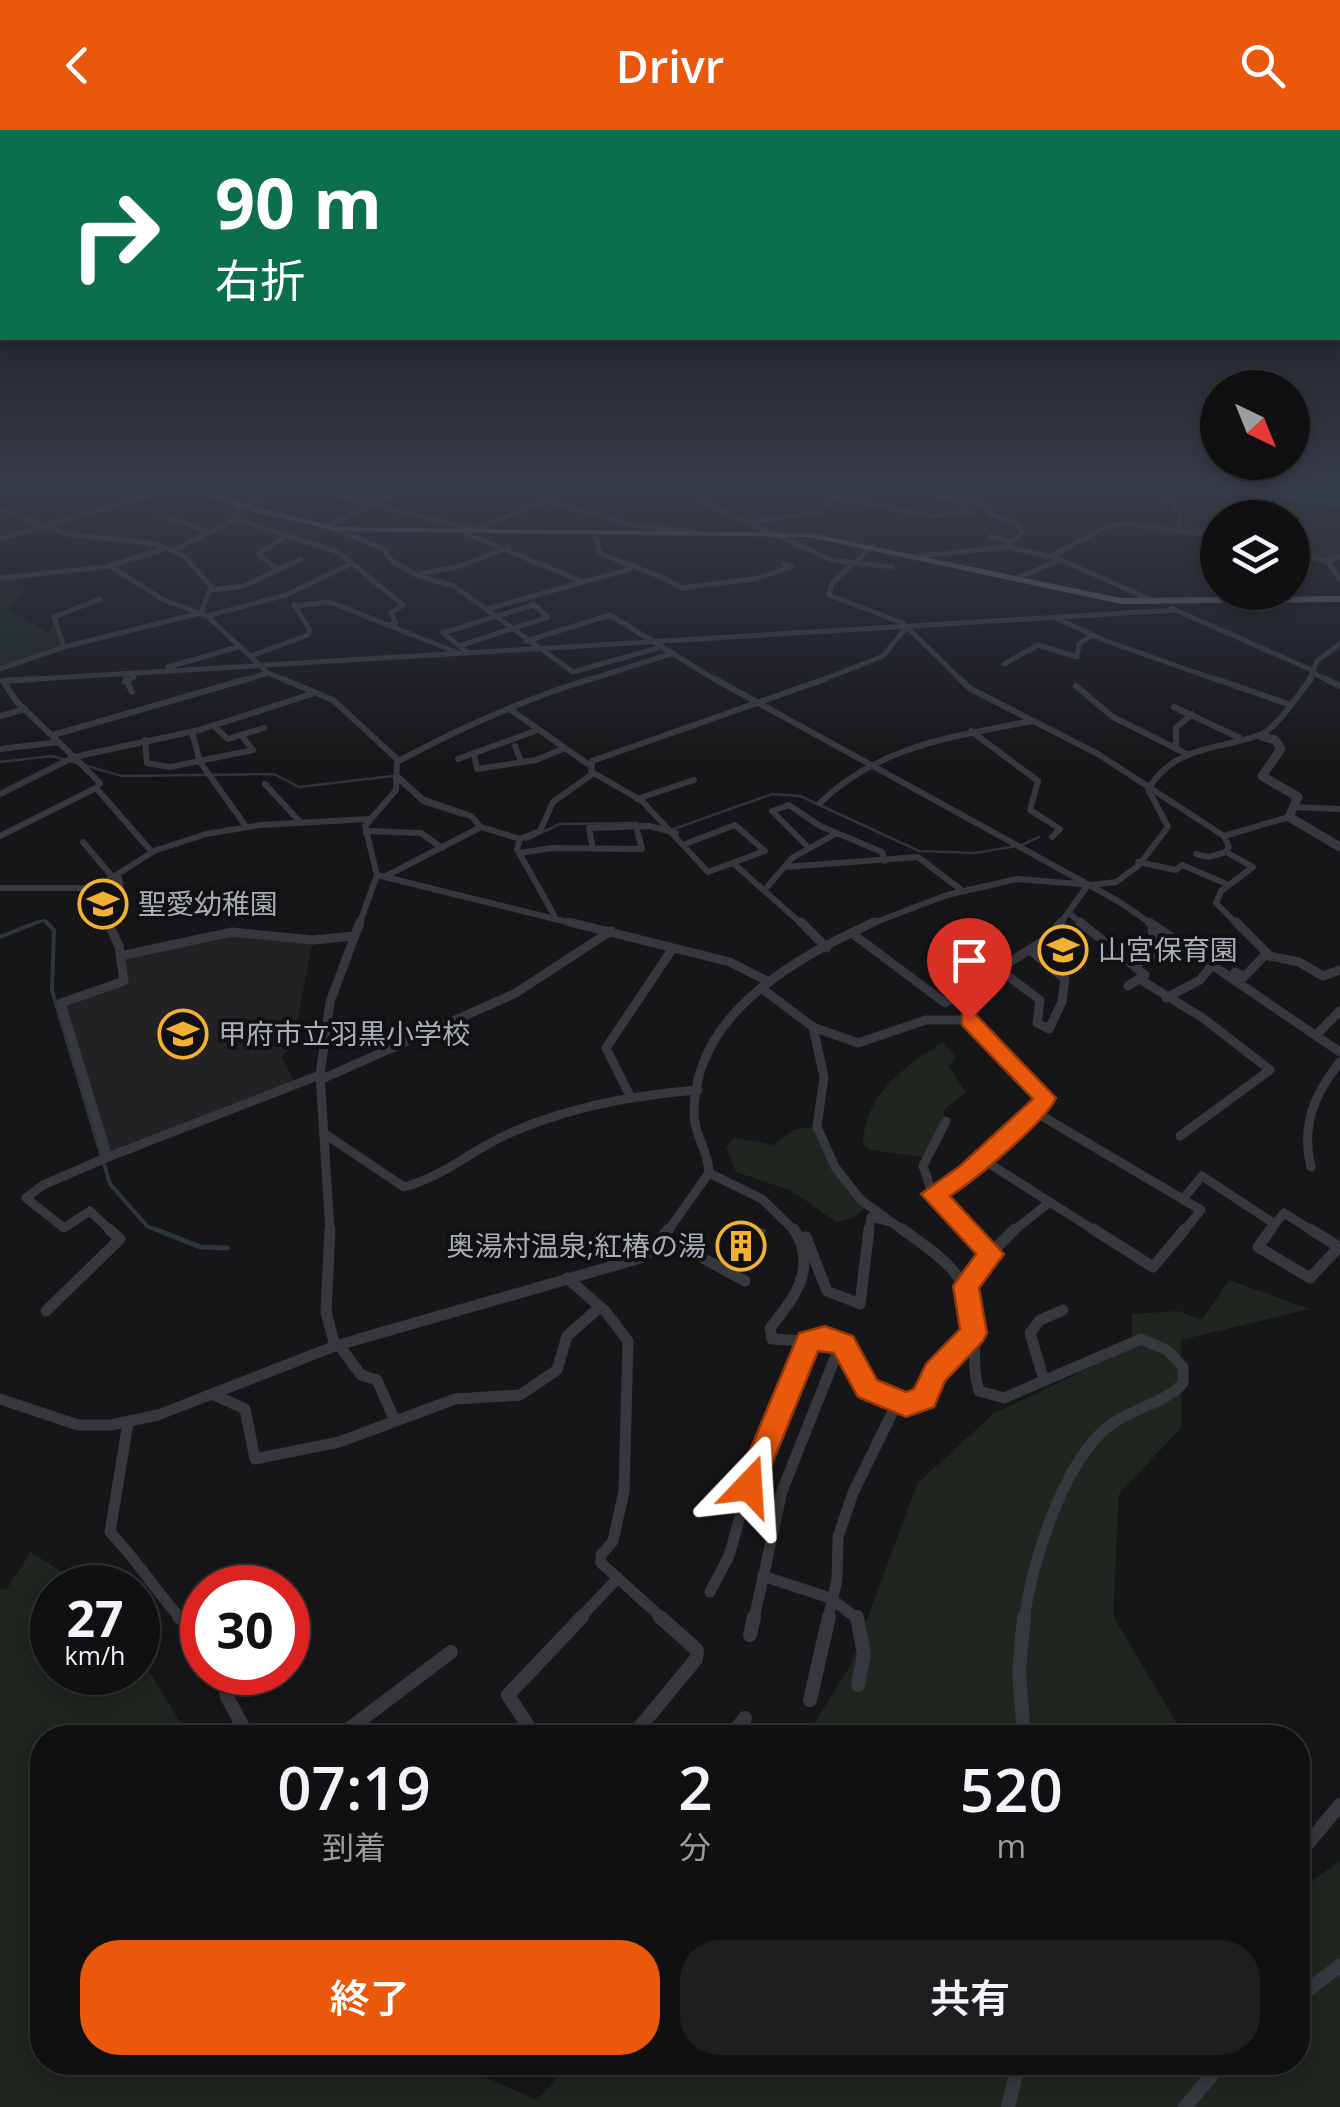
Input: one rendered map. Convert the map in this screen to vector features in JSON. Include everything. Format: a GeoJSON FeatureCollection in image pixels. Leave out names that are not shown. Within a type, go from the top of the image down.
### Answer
{"type":"FeatureCollection","features":[{"type":"Feature","properties":{"kind":"main road"},"geometry":{"type":"LineString","coordinates":[[1028,580],[1121,601],[1200,600]]}},
{"type":"Feature","properties":{"kind":"main road"},"geometry":{"type":"LineString","coordinates":[[1310,598],[1340,599]]}},
{"type":"Feature","properties":{"kind":"street"},"geometry":{"type":"LineString","coordinates":[[133,580],[164,600],[204,614],[230,633],[238,647],[268,674],[337,702],[389,748],[397,762],[393,796],[369,819],[366,831],[382,876]]}},
{"type":"Feature","properties":{"kind":"street"},"geometry":{"type":"LineString","coordinates":[[204,614],[212,586],[207,580]]}},
{"type":"Feature","properties":{"kind":"street"},"geometry":{"type":"LineString","coordinates":[[210,590],[244,586],[255,580]]}},
{"type":"Feature","properties":{"kind":"street"},"geometry":{"type":"LineString","coordinates":[[0,669],[64,648],[287,595],[318,580]]}},
{"type":"Feature","properties":{"kind":"street"},"geometry":{"type":"LineString","coordinates":[[372,580],[403,605],[390,613],[396,622],[392,624]]}},
{"type":"Feature","properties":{"kind":"street"},"geometry":{"type":"LineString","coordinates":[[434,580],[454,586],[536,649],[573,672],[658,648]]}},
{"type":"Feature","properties":{"kind":"street"},"geometry":{"type":"LineString","coordinates":[[486,610],[580,580]]}},
{"type":"Feature","properties":{"kind":"street"},"geometry":{"type":"LineString","coordinates":[[671,580],[685,588],[744,580]]}},
{"type":"Feature","properties":{"kind":"street"},"geometry":{"type":"LineString","coordinates":[[835,580],[829,595],[907,627],[969,688],[1098,754],[1224,836],[1234,836],[1291,812],[1340,809]]}},
{"type":"Feature","properties":{"kind":"street"},"geometry":{"type":"LineString","coordinates":[[1107,580],[1339,684]]}},
{"type":"Feature","properties":{"kind":"street"},"geometry":{"type":"LineString","coordinates":[[251,656],[308,635],[310,630],[287,595]]}},
{"type":"Feature","properties":{"kind":"street"},"geometry":{"type":"LineString","coordinates":[[0,836],[100,783],[24,710],[3,681],[458,650],[548,616],[529,597]]}},
{"type":"Feature","properties":{"kind":"street"},"geometry":{"type":"LineString","coordinates":[[64,648],[54,618],[100,599]]}},
{"type":"Feature","properties":{"kind":"street"},"geometry":{"type":"LineString","coordinates":[[294,606],[330,602],[392,624],[428,644],[467,652],[1175,610]]}},
{"type":"Feature","properties":{"kind":"street"},"geometry":{"type":"LineString","coordinates":[[458,650],[444,633],[534,606]]}},
{"type":"Feature","properties":{"kind":"street"},"geometry":{"type":"LineString","coordinates":[[526,641],[610,615],[658,648],[1118,901],[1152,928],[1219,966],[1340,1052]]}},
{"type":"Feature","properties":{"kind":"street"},"geometry":{"type":"LineString","coordinates":[[1056,618],[1288,704]]}},
{"type":"Feature","properties":{"kind":"street"},"geometry":{"type":"LineString","coordinates":[[398,777],[422,799],[471,816],[481,827],[520,839],[540,831],[554,802],[591,768],[754,700],[856,670],[867,659],[883,656],[907,627]]}},
{"type":"Feature","properties":{"kind":"street"},"geometry":{"type":"LineString","coordinates":[[1004,664],[1038,645],[1077,657],[1080,644],[1092,634]]}},
{"type":"Feature","properties":{"kind":"street"},"geometry":{"type":"LineString","coordinates":[[1261,736],[1315,673],[1318,660],[1340,644]]}},
{"type":"Feature","properties":{"kind":"street"},"geometry":{"type":"LineString","coordinates":[[132,692],[123,680],[238,647]]}},
{"type":"Feature","properties":{"kind":"street"},"geometry":{"type":"LineString","coordinates":[[603,648],[628,668]]}},
{"type":"Feature","properties":{"kind":"street"},"geometry":{"type":"LineString","coordinates":[[397,762],[449,733],[511,710],[523,700],[670,654]]}},
{"type":"Feature","properties":{"kind":"street"},"geometry":{"type":"LineString","coordinates":[[52,735],[268,674]]}},
{"type":"Feature","properties":{"kind":"street"},"geometry":{"type":"LineString","coordinates":[[1076,686],[1113,716],[1190,755]]}},
{"type":"Feature","properties":{"kind":"street"},"geometry":{"type":"LineString","coordinates":[[0,794],[74,757],[192,732],[315,693]]}},
{"type":"Feature","properties":{"kind":"street"},"geometry":{"type":"LineString","coordinates":[[1174,707],[1240,738]]}},
{"type":"Feature","properties":{"kind":"street"},"geometry":{"type":"LineString","coordinates":[[0,716],[24,710]]}},
{"type":"Feature","properties":{"kind":"street"},"geometry":{"type":"LineString","coordinates":[[511,710],[637,799],[676,833],[685,844],[708,872],[765,852],[735,824],[685,844]]}},
{"type":"Feature","properties":{"kind":"street"},"geometry":{"type":"LineString","coordinates":[[1176,749],[1176,724],[1192,714]]}},
{"type":"Feature","properties":{"kind":"street"},"geometry":{"type":"LineString","coordinates":[[820,803],[834,787],[900,751],[1031,721]]}},
{"type":"Feature","properties":{"kind":"street"},"geometry":{"type":"LineString","coordinates":[[214,726],[228,739],[264,728]]}},
{"type":"Feature","properties":{"kind":"street"},"geometry":{"type":"LineString","coordinates":[[458,759],[538,730]]}},
{"type":"Feature","properties":{"kind":"street"},"geometry":{"type":"LineString","coordinates":[[192,732],[200,762],[244,825]]}},
{"type":"Feature","properties":{"kind":"street"},"geometry":{"type":"LineString","coordinates":[[971,732],[1038,781],[1030,810],[1060,830],[1052,836]]}},
{"type":"Feature","properties":{"kind":"street"},"geometry":{"type":"LineString","coordinates":[[145,740],[147,763],[170,766],[253,750],[241,735]]}},
{"type":"Feature","properties":{"kind":"street"},"geometry":{"type":"LineString","coordinates":[[1118,901],[1122,879],[1168,827],[1148,789],[1154,774],[1211,742],[1261,736],[1276,740],[1282,749],[1262,776],[1296,794],[1291,812]]}},
{"type":"Feature","properties":{"kind":"street"},"geometry":{"type":"LineString","coordinates":[[0,748],[59,742]]}},
{"type":"Feature","properties":{"kind":"street"},"geometry":{"type":"LineString","coordinates":[[515,746],[521,762]]}},
{"type":"Feature","properties":{"kind":"street"},"geometry":{"type":"LineString","coordinates":[[474,758],[477,768],[521,762],[565,748]]}},
{"type":"Feature","properties":{"kind":"street"},"geometry":{"type":"LineString","coordinates":[[637,799],[694,780]]}},
{"type":"Feature","properties":{"kind":"street"},"geometry":{"type":"LineString","coordinates":[[265,784],[300,822]]}},
{"type":"Feature","properties":{"kind":"street"},"geometry":{"type":"LineString","coordinates":[[96,788],[152,852]]}},
{"type":"Feature","properties":{"kind":"street"},"geometry":{"type":"LineString","coordinates":[[809,848],[772,811],[788,805],[882,852],[885,861]]}},
{"type":"Feature","properties":{"kind":"street"},"geometry":{"type":"LineString","coordinates":[[1291,812],[1340,847]]}},
{"type":"Feature","properties":{"kind":"street"},"geometry":{"type":"LineString","coordinates":[[0,888],[72,891],[117,878],[152,852],[244,825],[369,819]]}},
{"type":"Feature","properties":{"kind":"street"},"geometry":{"type":"LineString","coordinates":[[593,849],[589,828],[636,826],[676,833]]}},
{"type":"Feature","properties":{"kind":"street"},"geometry":{"type":"LineString","coordinates":[[519,852],[559,844],[615,854],[642,849],[636,826]]}},
{"type":"Feature","properties":{"kind":"street"},"geometry":{"type":"LineString","coordinates":[[395,1421],[377,1380],[360,1375],[337,1346],[326,1312],[331,1240],[321,1077],[330,1002],[382,876],[481,827]]}},
{"type":"Feature","properties":{"kind":"street"},"geometry":{"type":"LineString","coordinates":[[366,831],[421,833],[442,848]]}},
{"type":"Feature","properties":{"kind":"street"},"geometry":{"type":"LineString","coordinates":[[768,886],[809,848],[837,832]]}},
{"type":"Feature","properties":{"kind":"street"},"geometry":{"type":"LineString","coordinates":[[1196,854],[1210,857],[1226,852],[1229,847],[1224,836]]}},
{"type":"Feature","properties":{"kind":"street"},"geometry":{"type":"LineString","coordinates":[[520,839],[519,852],[554,916]]}},
{"type":"Feature","properties":{"kind":"street"},"geometry":{"type":"LineString","coordinates":[[83,842],[117,878],[124,906],[110,927],[124,981],[61,1002],[108,1157]]}},
{"type":"Feature","properties":{"kind":"street"},"geometry":{"type":"LineString","coordinates":[[1226,852],[1253,867],[1228,885],[1216,903],[1270,956]]}},
{"type":"Feature","properties":{"kind":"street"},"geometry":{"type":"LineString","coordinates":[[785,867],[923,858],[960,889]]}},
{"type":"Feature","properties":{"kind":"street"},"geometry":{"type":"LineString","coordinates":[[1138,862],[1176,870],[1182,865],[1228,885]]}},
{"type":"Feature","properties":{"kind":"street"},"geometry":{"type":"LineString","coordinates":[[733,863],[768,886],[798,924],[827,948]]}},
{"type":"Feature","properties":{"kind":"street"},"geometry":{"type":"LineString","coordinates":[[382,876],[730,962],[765,985],[813,1028],[858,1043],[926,1020],[969,1020],[1045,1098],[1035,1112],[982,1159],[933,1194]]}},
{"type":"Feature","properties":{"kind":"street"},"geometry":{"type":"LineString","coordinates":[[0,1400],[60,1422],[128,1422],[337,1346],[644,1257],[664,1237],[709,1173],[710,1160],[694,1119],[698,1090],[730,1018],[765,985],[853,934],[960,889],[1024,878],[1086,884],[1122,879]]}},
{"type":"Feature","properties":{"kind":"street"},"geometry":{"type":"LineString","coordinates":[[853,934],[945,1003],[1051,936],[1086,884]]}},
{"type":"Feature","properties":{"kind":"street"},"geometry":{"type":"LineString","coordinates":[[1069,913],[1145,975],[1128,986]]}},
{"type":"Feature","properties":{"kind":"street"},"geometry":{"type":"LineString","coordinates":[[1134,965],[1157,953],[1152,928]]}},
{"type":"Feature","properties":{"kind":"street"},"geometry":{"type":"LineString","coordinates":[[46,1310],[120,1239],[90,1211],[64,1228],[26,1198],[43,1185],[321,1077],[514,994],[611,931]]}},
{"type":"Feature","properties":{"kind":"street"},"geometry":{"type":"LineString","coordinates":[[120,956],[232,932],[313,940],[355,936]]}},
{"type":"Feature","properties":{"kind":"street"},"geometry":{"type":"LineString","coordinates":[[630,1096],[606,1048],[671,950]]}},
{"type":"Feature","properties":{"kind":"street"},"geometry":{"type":"LineString","coordinates":[[1000,970],[1040,1000],[1037,1023],[1049,1028],[1062,1002],[1065,979],[1030,950]]}},
{"type":"Feature","properties":{"kind":"street"},"geometry":{"type":"LineString","coordinates":[[1219,966],[1244,977],[1262,956],[1270,956],[1299,962],[1323,976],[1340,970]]}},
{"type":"Feature","properties":{"kind":"street"},"geometry":{"type":"LineString","coordinates":[[1166,998],[1219,966]]}},
{"type":"Feature","properties":{"kind":"street"},"geometry":{"type":"LineString","coordinates":[[1141,980],[1202,1018],[1270,1070],[1180,1136]]}},
{"type":"Feature","properties":{"kind":"street"},"geometry":{"type":"LineString","coordinates":[[1317,1034],[1340,1011]]}},
{"type":"Feature","properties":{"kind":"street"},"geometry":{"type":"LineString","coordinates":[[813,1028],[824,1076],[818,1127],[841,1179],[861,1200],[948,1263],[966,1286],[974,1333],[974,1384],[979,1391],[990,1398],[1004,1398],[1142,1339],[1176,1356],[1184,1376],[1177,1391],[1132,1410],[1096,1438],[1044,1530],[1030,1579],[1017,1694],[1022,1725]]}},
{"type":"Feature","properties":{"kind":"street"},"geometry":{"type":"LineString","coordinates":[[1311,1167],[1306,1128],[1314,1097],[1340,1062]]}},
{"type":"Feature","properties":{"kind":"street"},"geometry":{"type":"LineString","coordinates":[[325,1134],[348,1154],[369,1161],[404,1187],[512,1133],[630,1096],[698,1090]]}},
{"type":"Feature","properties":{"kind":"street"},"geometry":{"type":"LineString","coordinates":[[982,1159],[1152,1268],[1201,1210],[1035,1112]]}},
{"type":"Feature","properties":{"kind":"street"},"geometry":{"type":"LineString","coordinates":[[946,1120],[922,1157],[920,1170],[933,1194],[991,1254]]}},
{"type":"Feature","properties":{"kind":"street"},"geometry":{"type":"LineString","coordinates":[[709,1173],[757,1193],[806,1235],[819,1286],[840,1301],[860,1304],[871,1217],[899,1224]]}},
{"type":"Feature","properties":{"kind":"street"},"geometry":{"type":"LineString","coordinates":[[1183,1199],[1202,1176],[1276,1224]]}},
{"type":"Feature","properties":{"kind":"street"},"geometry":{"type":"LineString","coordinates":[[966,1286],[1005,1237],[1050,1202]]}},
{"type":"Feature","properties":{"kind":"street"},"geometry":{"type":"LineString","coordinates":[[1284,1214],[1339,1248],[1310,1278],[1258,1247],[1276,1224],[1284,1214]]}},
{"type":"Feature","properties":{"kind":"street"},"geometry":{"type":"LineString","coordinates":[[798,1228],[807,1262],[802,1285],[768,1334],[779,1342],[825,1338],[841,1343],[868,1389],[898,1401],[916,1403],[924,1398],[935,1372],[974,1333]]}},
{"type":"Feature","properties":{"kind":"street"},"geometry":{"type":"LineString","coordinates":[[664,1237],[744,1281]]}},
{"type":"Feature","properties":{"kind":"street"},"geometry":{"type":"LineString","coordinates":[[567,1278],[600,1307],[628,1341],[624,1491],[612,1541],[600,1556],[602,1563],[696,1650],[696,1659],[642,1725]]}},
{"type":"Feature","properties":{"kind":"street"},"geometry":{"type":"LineString","coordinates":[[212,1394],[245,1409],[255,1458],[339,1442],[454,1399],[495,1400],[520,1394],[541,1383],[564,1358],[567,1336],[600,1307]]}},
{"type":"Feature","properties":{"kind":"street"},"geometry":{"type":"LineString","coordinates":[[1044,1380],[1030,1333],[1040,1320],[1063,1310]]}},
{"type":"Feature","properties":{"kind":"street"},"geometry":{"type":"LineString","coordinates":[[710,1592],[729,1556],[754,1467],[808,1341]]}},
{"type":"Feature","properties":{"kind":"street"},"geometry":{"type":"LineString","coordinates":[[750,1635],[782,1491],[841,1343]]}},
{"type":"Feature","properties":{"kind":"street"},"geometry":{"type":"LineString","coordinates":[[810,1700],[832,1598],[838,1537],[853,1493],[898,1401]]}},
{"type":"Feature","properties":{"kind":"street"},"geometry":{"type":"LineString","coordinates":[[128,1422],[110,1532],[140,1563],[154,1589],[180,1618]]}},
{"type":"Feature","properties":{"kind":"street"},"geometry":{"type":"LineString","coordinates":[[744,1506],[775,1519]]}},
{"type":"Feature","properties":{"kind":"street"},"geometry":{"type":"LineString","coordinates":[[763,1576],[832,1598],[862,1618],[868,1634],[858,1685]]}},
{"type":"Feature","properties":{"kind":"street"},"geometry":{"type":"LineString","coordinates":[[528,1725],[508,1695],[618,1578]]}},
{"type":"Feature","properties":{"kind":"street"},"geometry":{"type":"LineString","coordinates":[[354,1725],[451,1652]]}},
{"type":"Feature","properties":{"kind":"street"},"geometry":{"type":"LineString","coordinates":[[227,1695],[242,1725]]}},
{"type":"Feature","properties":{"kind":"street"},"geometry":{"type":"LineString","coordinates":[[740,1725],[745,1718]]}},
{"type":"Feature","properties":{"kind":"street"},"geometry":{"type":"LineString","coordinates":[[1310,1841],[1340,1805]]}},
{"type":"Feature","properties":{"kind":"street"},"geometry":{"type":"LineString","coordinates":[[1310,1988],[1340,1966]]}},
{"type":"Feature","properties":{"kind":"street"},"geometry":{"type":"LineString","coordinates":[[1008,2107],[1016,2075]]}},
{"type":"Feature","properties":{"kind":"street"},"geometry":{"type":"LineString","coordinates":[[1185,2107],[1212,2075]]}},
{"type":"Feature","properties":{"kind":"shaded area"},"geometry":{"type":"Polygon","coordinates":[[[0,580],[23,580],[24,592],[10,611],[49,633],[54,617],[64,647],[0,669],[0,580]]]}},
{"type":"Feature","properties":{"kind":"shaded area","name":"甲府市立羽黒小学校"},"geometry":{"type":"Polygon","coordinates":[[[232,932],[313,940],[292,1048],[281,1056],[296,1085],[108,1157],[61,1003],[124,981],[120,956],[232,932]]]}},
{"type":"Feature","properties":{"kind":"shaded area"},"geometry":{"type":"Polygon","coordinates":[[[943,1042],[956,1056],[949,1067],[966,1092],[943,1110],[946,1121],[922,1157],[870,1150],[863,1144],[865,1126],[879,1097],[901,1073],[943,1042]]]}},
{"type":"Feature","properties":{"kind":"shaded area"},"geometry":{"type":"Polygon","coordinates":[[[817,1127],[841,1179],[869,1205],[852,1218],[836,1222],[792,1191],[736,1172],[726,1147],[734,1138],[774,1145],[795,1129],[817,1127]]]}},
{"type":"Feature","properties":{"kind":"shaded area"},"geometry":{"type":"Polygon","coordinates":[[[1229,1280],[1309,1309],[1181,1340],[1182,1427],[1119,1494],[1113,1616],[1178,1725],[813,1725],[850,1666],[917,1484],[993,1414],[1132,1347],[1132,1314],[1178,1311],[1202,1320],[1229,1280]]]}},
{"type":"Feature","properties":{"kind":"shaded area"},"geometry":{"type":"Polygon","coordinates":[[[31,1552],[51,1565],[30,1565],[30,1695],[160,1695],[160,1689],[182,1725],[30,1725],[30,2075],[480,2075],[537,2100],[560,2075],[1310,2075],[1310,1882],[1340,1861],[1340,2107],[0,2107],[0,1590],[6,1590],[31,1552]]]}},
{"type":"Feature","properties":{"kind":"building","name":"奥湯村温泉;紅椿の湯"},"geometry":{"type":"Polygon","coordinates":[[[743,1221],[766,1230],[744,1270],[719,1256],[743,1221]]]}},
{"type":"Feature","properties":{"kind":"waterway"},"geometry":{"type":"LineString","coordinates":[[0,762],[52,756],[122,776],[274,774],[299,787],[393,776],[423,803],[463,816]]}},
{"type":"Feature","properties":{"kind":"waterway"},"geometry":{"type":"LineString","coordinates":[[671,830],[772,794],[800,796],[919,851],[976,853],[1022,845],[1039,837]]}},
{"type":"Feature","properties":{"kind":"waterway"},"geometry":{"type":"LineString","coordinates":[[526,840],[560,824],[638,823]]}},
{"type":"Feature","properties":{"kind":"waterway"},"geometry":{"type":"LineString","coordinates":[[32,925],[44,920],[54,930],[52,990],[110,1184],[147,1226],[161,1232]]}},
{"type":"Feature","properties":{"kind":"waterway"},"geometry":{"type":"LineString","coordinates":[[0,937],[38,922]]}},
{"type":"Feature","properties":{"kind":"waterway"},"geometry":{"type":"LineString","coordinates":[[155,1229],[200,1247],[227,1248]]}},
{"type":"Feature","properties":{"kind":"place","name":"聖愛幼稚園"},"geometry":{"type":"Point","coordinates":[103,904]}},
{"type":"Feature","properties":{"kind":"place","name":"山宮保育園"},"geometry":{"type":"Point","coordinates":[1063,950]}},
{"type":"Feature","properties":{"kind":"place","name":"甲府市立羽黒小学校"},"geometry":{"type":"Point","coordinates":[183,1034]}},
{"type":"Feature","properties":{"kind":"place","name":"奥湯村温泉;紅椿の湯"},"geometry":{"type":"Point","coordinates":[741,1246]}},
{"type":"Feature","properties":{"kind":"route"},"geometry":{"type":"LineString","coordinates":[[749,1486],[808,1341],[825,1338],[844,1344],[868,1389],[906,1404],[924,1398],[935,1372],[974,1333],[966,1286],[991,1254],[933,1194],[968,1173],[1011,1129],[1040,1108],[1045,1098],[969,1020]]}}]}
